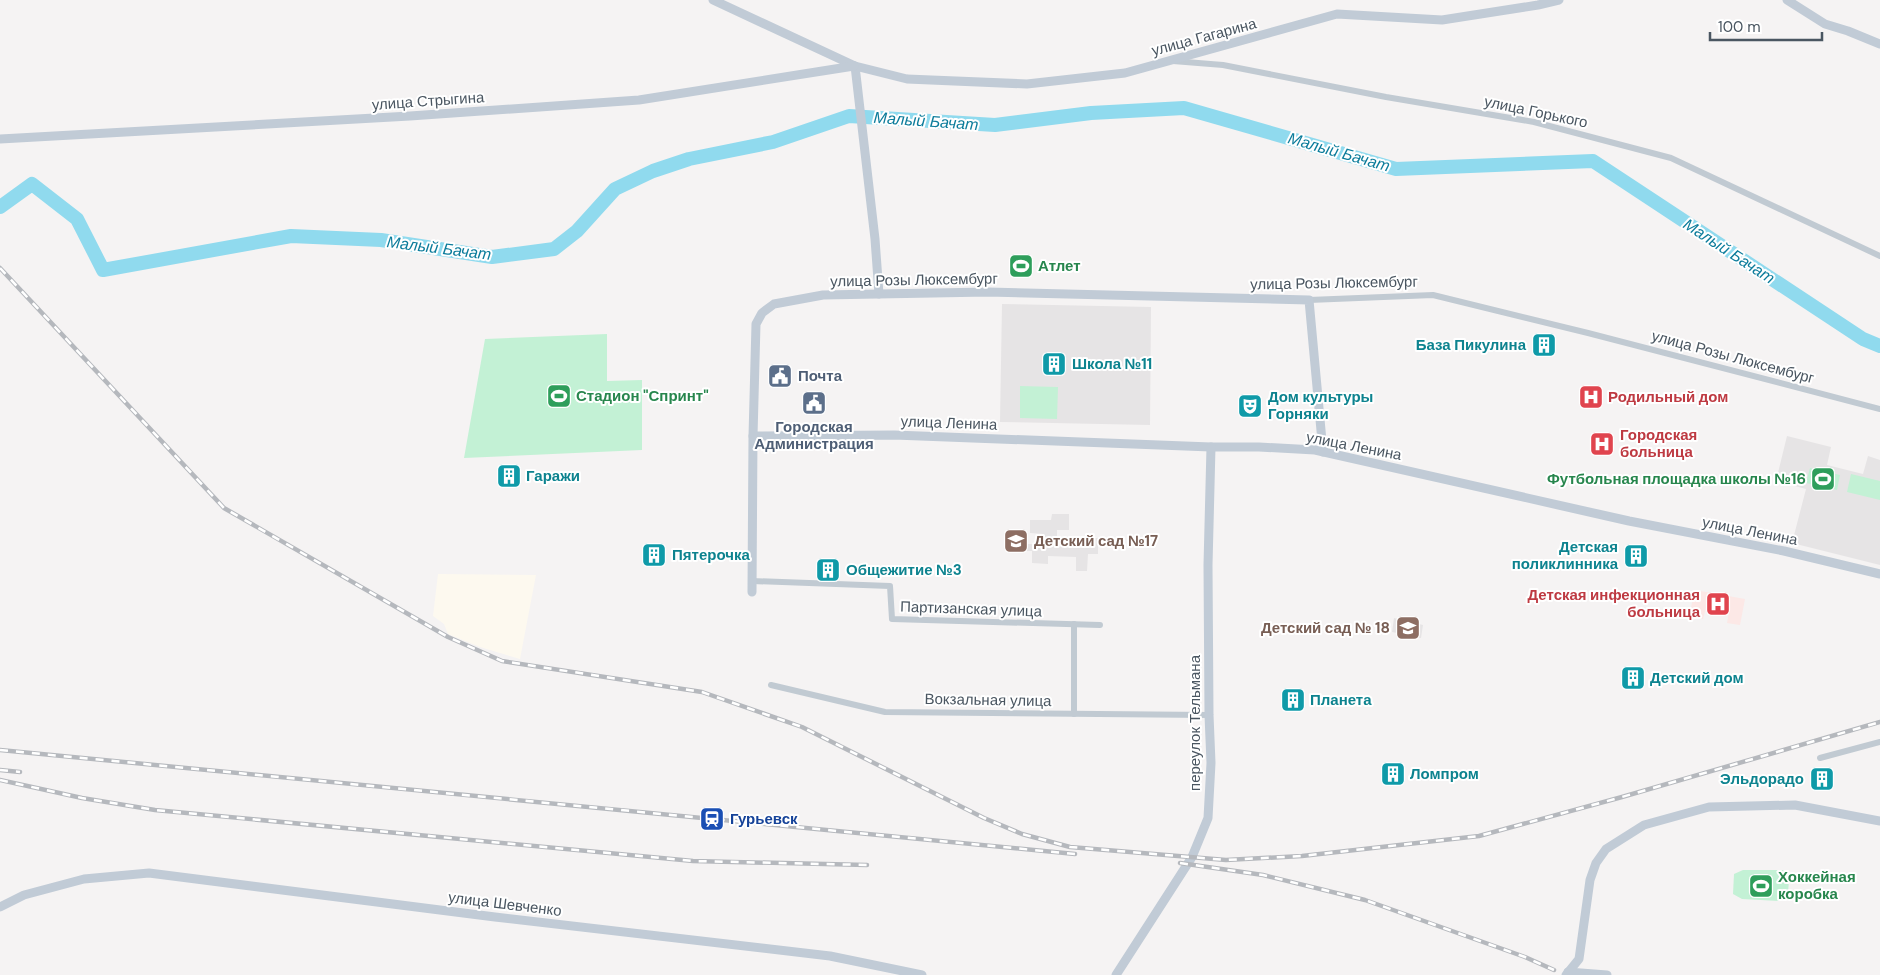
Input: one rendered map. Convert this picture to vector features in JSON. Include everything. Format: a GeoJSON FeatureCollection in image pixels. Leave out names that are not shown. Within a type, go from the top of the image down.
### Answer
{"type":"FeatureCollection","features":[{"type":"Feature","properties":{"kind":"street"},"geometry":{"type":"LineString","coordinates":[[713,0],[855,66],[875,239],[879,294]]}},
{"type":"Feature","properties":{"kind":"street","name":"улица Гагарина"},"geometry":{"type":"LineString","coordinates":[[855,66],[908,79],[1027,84],[1125,73],[1337,14],[1442,20],[1538,6],[1559,0]]}},
{"type":"Feature","properties":{"kind":"street"},"geometry":{"type":"LineString","coordinates":[[1787,0],[1825,24],[1848,30],[1880,44]]}},
{"type":"Feature","properties":{"kind":"street","name":"улица Горького"},"geometry":{"type":"LineString","coordinates":[[1167,61],[1223,65],[1386,97],[1534,122],[1672,158],[1880,256]]}},
{"type":"Feature","properties":{"kind":"street","name":"улица Стрыгина"},"geometry":{"type":"LineString","coordinates":[[0,139],[400,117],[639,100],[855,66]]}},
{"type":"Feature","properties":{"kind":"street","name":"улица Розы Люксембург"},"geometry":{"type":"LineString","coordinates":[[753,436],[756,324],[762,313],[774,304],[823,295],[988,292],[1309,300],[1433,295],[1596,335],[1880,409]]}},
{"type":"Feature","properties":{"kind":"street"},"geometry":{"type":"LineString","coordinates":[[1309,300],[1323,452]]}},
{"type":"Feature","properties":{"kind":"street","name":"улица Ленина"},"geometry":{"type":"LineString","coordinates":[[753,436],[894,435],[1211,447],[1259,446],[1323,452],[1629,521],[1784,551],[1880,574]]}},
{"type":"Feature","properties":{"kind":"street"},"geometry":{"type":"LineString","coordinates":[[752,592],[753,436]]}},
{"type":"Feature","properties":{"kind":"street","name":"переулок Тельмана"},"geometry":{"type":"LineString","coordinates":[[1116,975],[1192,857],[1208,818],[1211,762],[1208,566],[1211,447]]}},
{"type":"Feature","properties":{"kind":"street","name":"Партизанская улица"},"geometry":{"type":"LineString","coordinates":[[752,581],[890,586],[892,619],[1100,625]]}},
{"type":"Feature","properties":{"kind":"street"},"geometry":{"type":"LineString","coordinates":[[1074,624],[1074,714]]}},
{"type":"Feature","properties":{"kind":"street","name":"Вокзальная улица"},"geometry":{"type":"LineString","coordinates":[[771,684],[884,712],[1209,715]]}},
{"type":"Feature","properties":{"kind":"street"},"geometry":{"type":"LineString","coordinates":[[1820,758],[1880,742]]}},
{"type":"Feature","properties":{"kind":"street"},"geometry":{"type":"LineString","coordinates":[[1567,974],[1579,959],[1590,880],[1596,863],[1606,849],[1644,825],[1709,807],[1786,805],[1795,805],[1880,821]]}},
{"type":"Feature","properties":{"kind":"street","name":"улица Шевченко"},"geometry":{"type":"LineString","coordinates":[[0,907],[24,895],[84,878],[149,873],[495,917],[830,956],[922,975]]}},
{"type":"Feature","properties":{"kind":"street"},"geometry":{"type":"LineString","coordinates":[[1567,974],[1607,975]]}},
{"type":"Feature","properties":{"kind":"shaded area"},"geometry":{"type":"Polygon","coordinates":[[[1002,304],[1151,307],[1150,425],[1000,422],[1002,304]]]}},
{"type":"Feature","properties":{"kind":"shaded area"},"geometry":{"type":"Polygon","coordinates":[[[1787,436],[1831,447],[1827,465],[1863,474],[1868,456],[1880,460],[1880,565],[1792,543],[1806,489],[1776,481],[1787,436]]]}},
{"type":"Feature","properties":{"kind":"shaded area","name":"Детский сад №17"},"geometry":{"type":"Polygon","coordinates":[[[1052,514],[1069,514],[1069,530],[1057,530],[1057,544],[1083,544],[1084,538],[1098,538],[1098,554],[1088,554],[1087,571],[1076,571],[1076,557],[1048,556],[1048,564],[1032,563],[1032,551],[1008,551],[1008,533],[1023,533],[1023,544],[1044,544],[1044,534],[1030,533],[1030,520],[1051,520],[1052,514]]]}},
{"type":"Feature","properties":{"kind":"shaded area"},"geometry":{"type":"Polygon","coordinates":[[[438,574],[536,575],[520,659],[480,647],[448,634],[444,624],[433,616],[438,574]]]}},
{"type":"Feature","properties":{"kind":"shaded area","name":"Детская инфекционная больница"},"geometry":{"type":"Polygon","coordinates":[[[1695,590],[1745,599],[1740,625],[1727,623],[1729,612],[1706,608],[1703,619],[1689,616],[1695,590]]]}},
{"type":"Feature","properties":{"kind":"shaded area","name":"Детский сад № 18"},"geometry":{"type":"Polygon","coordinates":[[[1394,618],[1423,625],[1421,638],[1392,632],[1394,618]]]}},
{"type":"Feature","properties":{"kind":"green space","name":"Стадион \"Спринт\""},"geometry":{"type":"Polygon","coordinates":[[[607,334],[607,381],[642,380],[642,450],[464,458],[485,339],[607,334]]]}},
{"type":"Feature","properties":{"kind":"green space"},"geometry":{"type":"Polygon","coordinates":[[[1020,386],[1058,387],[1057,419],[1020,418],[1020,386]]]}},
{"type":"Feature","properties":{"kind":"green space","name":"Футбольная площадка школы №16"},"geometry":{"type":"Polygon","coordinates":[[[1810,468],[1840,475],[1837,490],[1806,483],[1810,468]]]}},
{"type":"Feature","properties":{"kind":"green space"},"geometry":{"type":"Polygon","coordinates":[[[1851,474],[1880,481],[1880,500],[1847,492],[1851,474]]]}},
{"type":"Feature","properties":{"kind":"green space","name":"Хоккейная коробка"},"geometry":{"type":"Polygon","coordinates":[[[1743,870],[1783,870],[1789,879],[1788,894],[1779,901],[1742,899],[1733,894],[1734,874],[1743,870]]]}},
{"type":"Feature","properties":{"kind":"waterway","name":"Малый Бачат"},"geometry":{"type":"LineString","coordinates":[[0,207],[32,184],[77,219],[103,270],[291,236],[381,240],[492,257],[554,249],[577,231],[615,189],[653,171],[689,159],[773,142],[849,116],[995,125],[1091,113],[1184,108],[1396,169],[1593,161],[1863,339],[1880,346]]}},
{"type":"Feature","properties":{"kind":"railway"},"geometry":{"type":"LineString","coordinates":[[0,268],[224,508],[448,637],[502,661],[702,692],[802,727],[984,818],[1022,834],[1070,847],[1226,860],[1302,856],[1479,836],[1622,797],[1880,722]]}},
{"type":"Feature","properties":{"kind":"railway"},"geometry":{"type":"LineString","coordinates":[[0,750],[1075,854]]}},
{"type":"Feature","properties":{"kind":"railway"},"geometry":{"type":"LineString","coordinates":[[0,770],[20,772]]}},
{"type":"Feature","properties":{"kind":"railway"},"geometry":{"type":"LineString","coordinates":[[0,780],[82,798],[155,810],[693,861],[867,865]]}},
{"type":"Feature","properties":{"kind":"railway"},"geometry":{"type":"LineString","coordinates":[[1180,863],[1263,875],[1365,900],[1525,957],[1554,970]]}},
{"type":"Feature","properties":{"kind":"place","name":"Атлет"},"geometry":{"type":"Point","coordinates":[1021,266]}},
{"type":"Feature","properties":{"kind":"place","name":"База Пикулина"},"geometry":{"type":"Point","coordinates":[1544,345]}},
{"type":"Feature","properties":{"kind":"place","name":"Школа №11"},"geometry":{"type":"Point","coordinates":[1054,364]}},
{"type":"Feature","properties":{"kind":"place","name":"Почта"},"geometry":{"type":"Point","coordinates":[780,376]}},
{"type":"Feature","properties":{"kind":"place","name":"Стадион \"Спринт\""},"geometry":{"type":"Point","coordinates":[559,396]}},
{"type":"Feature","properties":{"kind":"place","name":"Родильный дом"},"geometry":{"type":"Point","coordinates":[1591,397]}},
{"type":"Feature","properties":{"kind":"place","name":"Городская Администрация"},"geometry":{"type":"Point","coordinates":[814,403]}},
{"type":"Feature","properties":{"kind":"place","name":"Дом культуры Горняки"},"geometry":{"type":"Point","coordinates":[1250,406]}},
{"type":"Feature","properties":{"kind":"place","name":"Городская больница"},"geometry":{"type":"Point","coordinates":[1602,444]}},
{"type":"Feature","properties":{"kind":"place","name":"Гаражи"},"geometry":{"type":"Point","coordinates":[509,476]}},
{"type":"Feature","properties":{"kind":"place","name":"Футбольная площадка школы №16"},"geometry":{"type":"Point","coordinates":[1823,479]}},
{"type":"Feature","properties":{"kind":"place","name":"Детский сад №17"},"geometry":{"type":"Point","coordinates":[1016,541]}},
{"type":"Feature","properties":{"kind":"place","name":"Пятерочка"},"geometry":{"type":"Point","coordinates":[654,555]}},
{"type":"Feature","properties":{"kind":"place","name":"Детская поликлинника"},"geometry":{"type":"Point","coordinates":[1636,556]}},
{"type":"Feature","properties":{"kind":"place","name":"Общежитие №3"},"geometry":{"type":"Point","coordinates":[828,570]}},
{"type":"Feature","properties":{"kind":"place","name":"Детская инфекционная больница"},"geometry":{"type":"Point","coordinates":[1718,604]}},
{"type":"Feature","properties":{"kind":"place","name":"Детский сад № 18"},"geometry":{"type":"Point","coordinates":[1408,628]}},
{"type":"Feature","properties":{"kind":"place","name":"Детский дом"},"geometry":{"type":"Point","coordinates":[1633,678]}},
{"type":"Feature","properties":{"kind":"place","name":"Планета"},"geometry":{"type":"Point","coordinates":[1293,700]}},
{"type":"Feature","properties":{"kind":"place","name":"Ломпром"},"geometry":{"type":"Point","coordinates":[1393,774]}},
{"type":"Feature","properties":{"kind":"place","name":"Эльдорадо"},"geometry":{"type":"Point","coordinates":[1822,779]}},
{"type":"Feature","properties":{"kind":"place","name":"Гурьевск"},"geometry":{"type":"Point","coordinates":[712,819]}},
{"type":"Feature","properties":{"kind":"place","name":"Хоккейная коробка"},"geometry":{"type":"Point","coordinates":[1761,886]}}]}
